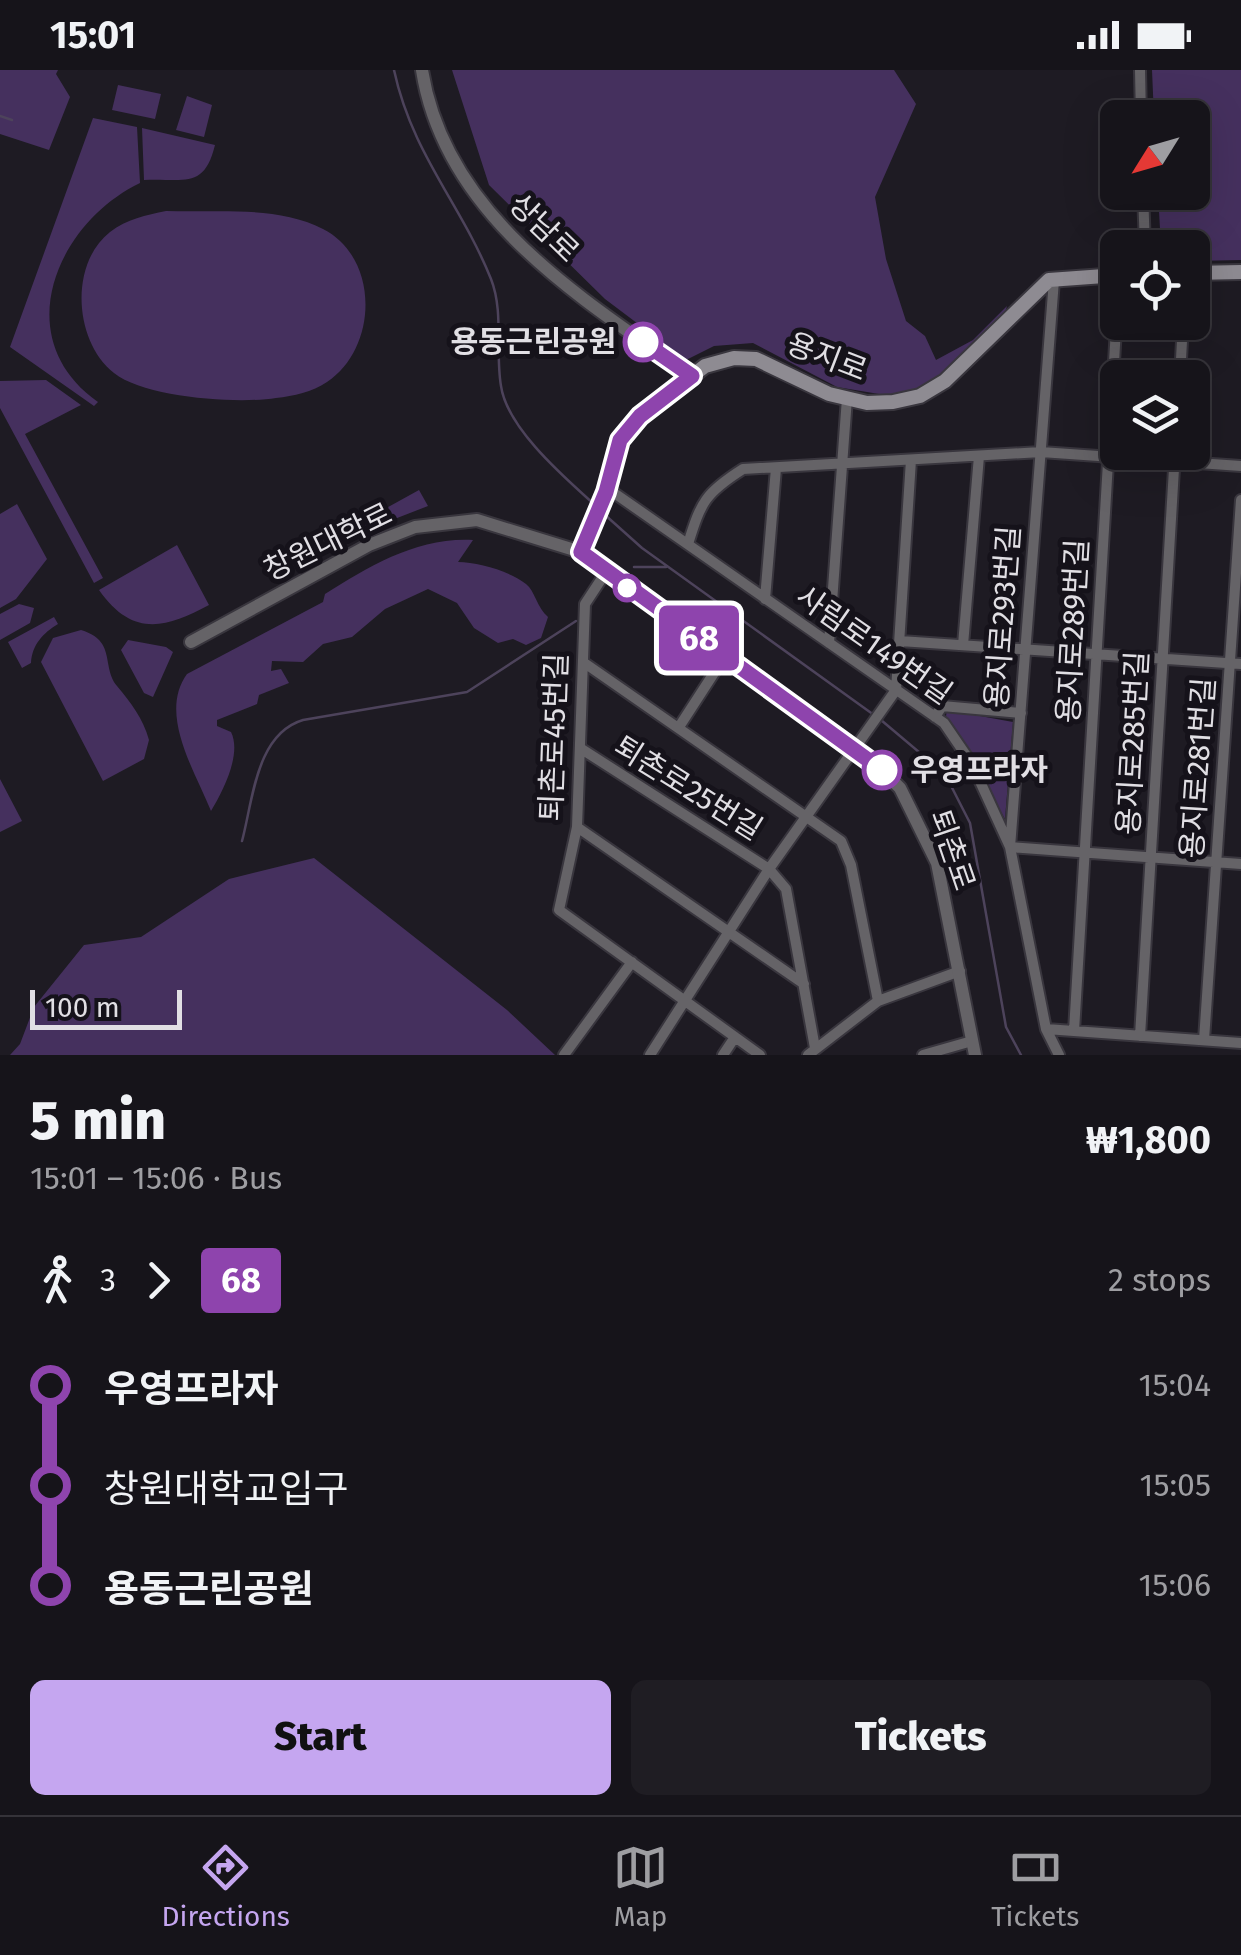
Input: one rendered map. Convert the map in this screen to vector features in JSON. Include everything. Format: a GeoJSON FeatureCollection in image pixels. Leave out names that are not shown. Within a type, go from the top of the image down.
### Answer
{"type":"FeatureCollection","features":[{"type":"Feature","properties":{"kind":"main road"},"geometry":{"type":"LineString","coordinates":[[1210,273],[1241,272]]}},
{"type":"Feature","properties":{"kind":"main road"},"geometry":{"type":"LineString","coordinates":[[1054,280],[1100,276]]}},
{"type":"Feature","properties":{"kind":"main road","name":"용지로"},"geometry":{"type":"LineString","coordinates":[[581,552],[607,490],[620,440],[640,416],[692,376],[734,358],[756,359],[846,398],[893,402],[920,396],[945,382],[1054,280]]}},
{"type":"Feature","properties":{"kind":"street","name":"상남로"},"geometry":{"type":"LineString","coordinates":[[422,70],[426,93],[458,172],[519,246],[588,303],[692,376]]}},
{"type":"Feature","properties":{"kind":"street"},"geometry":{"type":"LineString","coordinates":[[1140,70],[1141,100]]}},
{"type":"Feature","properties":{"kind":"street","name":"용지로293번길"},"geometry":{"type":"LineString","coordinates":[[1010,847],[1054,280]]}},
{"type":"Feature","properties":{"kind":"street"},"geometry":{"type":"LineString","coordinates":[[829,643],[846,398]]}},
{"type":"Feature","properties":{"kind":"street"},"geometry":{"type":"LineString","coordinates":[[688,544],[700,504],[712,488],[743,470],[1041,452],[1100,456]]}},
{"type":"Feature","properties":{"kind":"street"},"geometry":{"type":"LineString","coordinates":[[963,645],[978,456]]}},
{"type":"Feature","properties":{"kind":"street"},"geometry":{"type":"LineString","coordinates":[[894,693],[911,460]]}},
{"type":"Feature","properties":{"kind":"street"},"geometry":{"type":"LineString","coordinates":[[1210,462],[1241,466]]}},
{"type":"Feature","properties":{"kind":"street"},"geometry":{"type":"LineString","coordinates":[[766,598],[776,468]]}},
{"type":"Feature","properties":{"kind":"street","name":"용지로289번길"},"geometry":{"type":"LineString","coordinates":[[1074,1031],[1107,470]]}},
{"type":"Feature","properties":{"kind":"street","name":"용지로285번길"},"geometry":{"type":"LineString","coordinates":[[1140,1036],[1174,470]]}},
{"type":"Feature","properties":{"kind":"street","name":"사림로149번길"},"geometry":{"type":"LineString","coordinates":[[607,490],[766,598],[894,693],[935,717],[972,764],[1010,847],[1046,1029],[1059,1055]]}},
{"type":"Feature","properties":{"kind":"street","name":"용지로281번길"},"geometry":{"type":"LineString","coordinates":[[1204,1040],[1216,862],[1236,664],[1241,500]]}},
{"type":"Feature","properties":{"kind":"street","name":"창원대학로"},"geometry":{"type":"LineString","coordinates":[[191,642],[369,545],[414,527],[478,520],[581,552],[606,572]]}},
{"type":"Feature","properties":{"kind":"street","name":"퇴촌로"},"geometry":{"type":"LineString","coordinates":[[606,572],[857,743],[900,788],[937,863],[973,1048]]}},
{"type":"Feature","properties":{"kind":"street","name":"퇴촌로45번길"},"geometry":{"type":"LineString","coordinates":[[606,572],[584,604],[577,827],[559,910],[632,962]]}},
{"type":"Feature","properties":{"kind":"street"},"geometry":{"type":"LineString","coordinates":[[900,641],[1236,664]]}},
{"type":"Feature","properties":{"kind":"street"},"geometry":{"type":"LineString","coordinates":[[679,727],[724,656]]}},
{"type":"Feature","properties":{"kind":"street","name":"퇴촌로25번길"},"geometry":{"type":"LineString","coordinates":[[583,662],[808,814]]}},
{"type":"Feature","properties":{"kind":"street","name":"퇴촌로25번길"},"geometry":{"type":"LineString","coordinates":[[650,1055],[770,869],[894,693]]}},
{"type":"Feature","properties":{"kind":"street"},"geometry":{"type":"LineString","coordinates":[[935,717],[942,706],[1020,713]]}},
{"type":"Feature","properties":{"kind":"street","name":"퇴촌로25번길"},"geometry":{"type":"LineString","coordinates":[[580,748],[770,869]]}},
{"type":"Feature","properties":{"kind":"street"},"geometry":{"type":"LineString","coordinates":[[808,814],[841,841],[851,864],[878,1001]]}},
{"type":"Feature","properties":{"kind":"street"},"geometry":{"type":"LineString","coordinates":[[577,827],[804,984]]}},
{"type":"Feature","properties":{"kind":"street"},"geometry":{"type":"LineString","coordinates":[[1010,847],[1241,864]]}},
{"type":"Feature","properties":{"kind":"street"},"geometry":{"type":"LineString","coordinates":[[770,869],[786,888],[812,1052]]}},
{"type":"Feature","properties":{"kind":"street"},"geometry":{"type":"LineString","coordinates":[[564,1055],[632,962],[760,1055]]}},
{"type":"Feature","properties":{"kind":"street"},"geometry":{"type":"LineString","coordinates":[[812,1052],[878,1001],[960,971]]}},
{"type":"Feature","properties":{"kind":"street"},"geometry":{"type":"LineString","coordinates":[[1046,1029],[1241,1043]]}},
{"type":"Feature","properties":{"kind":"street"},"geometry":{"type":"LineString","coordinates":[[723,1055],[735,1037]]}},
{"type":"Feature","properties":{"kind":"street"},"geometry":{"type":"LineString","coordinates":[[923,1055],[973,1048]]}},
{"type":"Feature","properties":{"kind":"shaded area"},"geometry":{"type":"Polygon","coordinates":[[[0,70],[58,70],[56,74],[70,97],[49,150],[0,134],[0,70]]]}},
{"type":"Feature","properties":{"kind":"shaded area"},"geometry":{"type":"Polygon","coordinates":[[[452,70],[894,70],[916,104],[875,197],[886,259],[906,321],[925,336],[936,360],[973,340],[1007,306],[1003,320],[928,385],[891,396],[837,387],[753,343],[714,346],[686,360],[605,299],[489,185],[452,70]]]}},
{"type":"Feature","properties":{"kind":"shaded area"},"geometry":{"type":"Polygon","coordinates":[[[1152,70],[1241,70],[1241,260],[1210,261],[1210,230],[1160,230],[1159,210],[1210,210],[1210,100],[1153,100],[1152,70]]]}},
{"type":"Feature","properties":{"kind":"shaded area"},"geometry":{"type":"Polygon","coordinates":[[[118,85],[161,94],[155,119],[112,110],[118,85]]]}},
{"type":"Feature","properties":{"kind":"shaded area"},"geometry":{"type":"Polygon","coordinates":[[[187,96],[212,105],[204,137],[176,130],[187,96]]]}},
{"type":"Feature","properties":{"kind":"shaded area"},"geometry":{"type":"Polygon","coordinates":[[[93,118],[137,127],[140,183],[111,201],[86,225],[66,253],[54,284],[49,315],[55,346],[70,376],[98,402],[94,406],[10,347],[93,118]]]}},
{"type":"Feature","properties":{"kind":"shaded area"},"geometry":{"type":"Polygon","coordinates":[[[142,128],[215,145],[205,169],[190,179],[144,180],[142,128]]]}},
{"type":"Feature","properties":{"kind":"shaded area"},"geometry":{"type":"Polygon","coordinates":[[[166,211],[286,216],[323,229],[342,243],[355,260],[366,304],[356,348],[344,367],[309,391],[259,400],[169,393],[114,373],[101,359],[84,323],[83,283],[88,263],[97,246],[116,228],[166,211]]]}},
{"type":"Feature","properties":{"kind":"shaded area"},"geometry":{"type":"Polygon","coordinates":[[[46,380],[81,405],[25,434],[103,578],[94,583],[0,408],[0,381],[46,380]]]}},
{"type":"Feature","properties":{"kind":"shaded area"},"geometry":{"type":"Polygon","coordinates":[[[419,490],[428,506],[356,534],[352,527],[419,490]]]}},
{"type":"Feature","properties":{"kind":"shaded area"},"geometry":{"type":"Polygon","coordinates":[[[17,504],[47,559],[16,599],[0,608],[0,514],[17,504]]]}},
{"type":"Feature","properties":{"kind":"shaded area"},"geometry":{"type":"Polygon","coordinates":[[[473,540],[458,562],[493,568],[526,584],[548,617],[541,638],[526,645],[513,639],[498,643],[474,628],[457,603],[428,589],[385,609],[352,637],[323,644],[303,662],[272,661],[271,671],[281,669],[289,683],[259,695],[257,704],[217,720],[217,726],[231,732],[234,751],[226,783],[211,811],[178,724],[179,690],[187,674],[323,602],[325,594],[395,555],[433,543],[473,540]]]}},
{"type":"Feature","properties":{"kind":"shaded area"},"geometry":{"type":"Polygon","coordinates":[[[177,545],[209,605],[178,619],[150,624],[124,616],[99,590],[177,545]]]}},
{"type":"Feature","properties":{"kind":"shaded area"},"geometry":{"type":"Polygon","coordinates":[[[19,604],[34,608],[30,623],[0,640],[0,614],[19,604]]]}},
{"type":"Feature","properties":{"kind":"shaded area"},"geometry":{"type":"Polygon","coordinates":[[[54,617],[58,624],[39,640],[31,663],[22,668],[8,642],[54,617]]]}},
{"type":"Feature","properties":{"kind":"shaded area"},"geometry":{"type":"Polygon","coordinates":[[[81,630],[104,647],[112,678],[140,718],[149,740],[144,759],[103,781],[41,662],[53,638],[81,630]]]}},
{"type":"Feature","properties":{"kind":"shaded area"},"geometry":{"type":"Polygon","coordinates":[[[128,640],[166,647],[173,652],[153,697],[144,693],[121,650],[128,640]]]}},
{"type":"Feature","properties":{"kind":"shaded area"},"geometry":{"type":"Polygon","coordinates":[[[947,710],[1013,722],[1005,819],[946,716],[947,710]]]}},
{"type":"Feature","properties":{"kind":"shaded area"},"geometry":{"type":"Polygon","coordinates":[[[0,779],[22,821],[0,832],[0,779]]]}},
{"type":"Feature","properties":{"kind":"shaded area"},"geometry":{"type":"Polygon","coordinates":[[[314,858],[507,1010],[555,1055],[10,1055],[20,1044],[34,1007],[84,945],[141,937],[229,879],[314,858]]]}},
{"type":"Feature","properties":{"kind":"waterway"},"geometry":{"type":"LineString","coordinates":[[394,70],[413,128],[491,279],[497,305],[499,373],[505,402],[525,435],[595,505]]}},
{"type":"Feature","properties":{"kind":"waterway"},"geometry":{"type":"LineString","coordinates":[[0,116],[12,120]]}},
{"type":"Feature","properties":{"kind":"waterway"},"geometry":{"type":"LineString","coordinates":[[604,514],[642,548],[874,715]]}},
{"type":"Feature","properties":{"kind":"waterway"},"geometry":{"type":"LineString","coordinates":[[634,567],[666,567]]}},
{"type":"Feature","properties":{"kind":"waterway"},"geometry":{"type":"LineString","coordinates":[[242,841],[259,770],[275,739],[287,728],[303,720],[467,692],[576,621]]}},
{"type":"Feature","properties":{"kind":"waterway"},"geometry":{"type":"LineString","coordinates":[[881,720],[945,774],[970,823],[1006,1027],[1021,1055]]}},
{"type":"Feature","properties":{"kind":"bus line","name":"68"},"geometry":{"type":"LineString","coordinates":[[643,342],[692,376],[640,416],[620,440],[606,492],[581,552],[867,755],[882,770]]}},
{"type":"Feature","properties":{"kind":"place","name":"용동근린공원"},"geometry":{"type":"Point","coordinates":[643,342]}},
{"type":"Feature","properties":{"kind":"place","name":"우영프라자"},"geometry":{"type":"Point","coordinates":[882,770]}}]}
